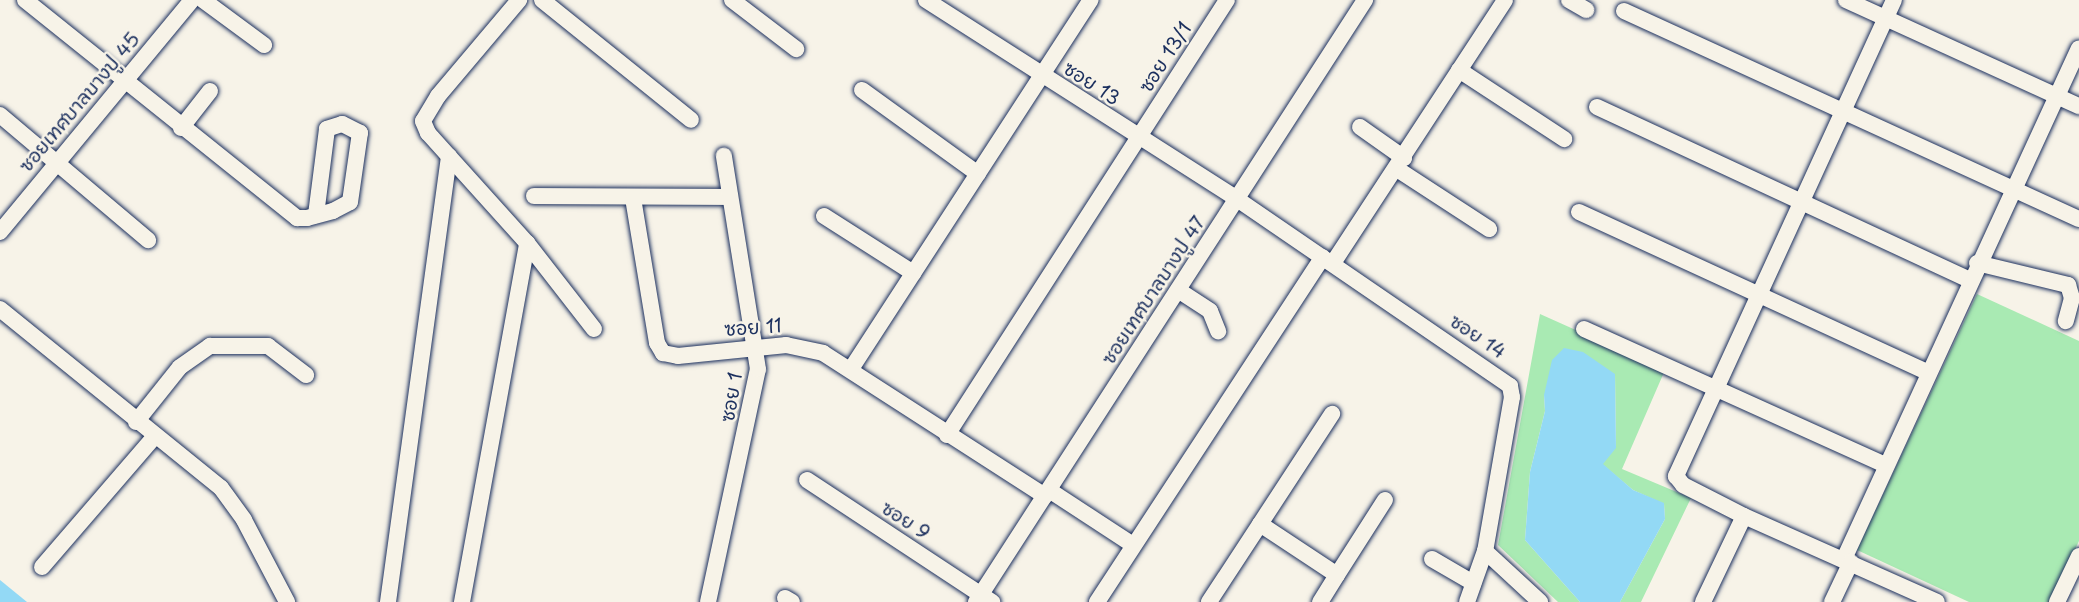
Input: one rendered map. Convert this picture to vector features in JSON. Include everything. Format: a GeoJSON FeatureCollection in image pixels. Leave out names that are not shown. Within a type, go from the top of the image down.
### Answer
{"type":"FeatureCollection","features":[{"type":"Feature","properties":{"kind":"street"},"geometry":{"type":"LineString","coordinates":[[25,0],[286,213],[297,218],[316,215],[350,202],[362,142],[354,128],[342,124],[327,130],[316,215]]}},
{"type":"Feature","properties":{"kind":"street","name":"ซอยเทศบาลบางปู 45"},"geometry":{"type":"LineString","coordinates":[[0,232],[122,80],[192,0]]}},
{"type":"Feature","properties":{"kind":"street"},"geometry":{"type":"LineString","coordinates":[[203,0],[264,45]]}},
{"type":"Feature","properties":{"kind":"street"},"geometry":{"type":"LineString","coordinates":[[519,0],[426,113],[428,133],[527,243],[594,329]]}},
{"type":"Feature","properties":{"kind":"street"},"geometry":{"type":"LineString","coordinates":[[542,0],[691,120]]}},
{"type":"Feature","properties":{"kind":"street"},"geometry":{"type":"LineString","coordinates":[[732,0],[796,50]]}},
{"type":"Feature","properties":{"kind":"street","name":"ซอย 13"},"geometry":{"type":"LineString","coordinates":[[926,0],[952,7],[1042,76],[1237,199]]}},
{"type":"Feature","properties":{"kind":"street"},"geometry":{"type":"LineString","coordinates":[[851,369],[1091,0]]}},
{"type":"Feature","properties":{"kind":"street","name":"ซอย 13/1"},"geometry":{"type":"LineString","coordinates":[[947,435],[1227,0]]}},
{"type":"Feature","properties":{"kind":"street","name":"ซอยเทศบาลบางปู 47"},"geometry":{"type":"LineString","coordinates":[[983,599],[1047,493],[1365,0]]}},
{"type":"Feature","properties":{"kind":"street"},"geometry":{"type":"LineString","coordinates":[[1097,602],[1328,260],[1400,163],[1505,0]]}},
{"type":"Feature","properties":{"kind":"street"},"geometry":{"type":"LineString","coordinates":[[1569,0],[1586,10]]}},
{"type":"Feature","properties":{"kind":"street"},"geometry":{"type":"LineString","coordinates":[[1846,0],[2079,106]]}},
{"type":"Feature","properties":{"kind":"street"},"geometry":{"type":"LineString","coordinates":[[1894,0],[1676,476],[1683,485],[1744,516],[1937,602]]}},
{"type":"Feature","properties":{"kind":"street"},"geometry":{"type":"LineString","coordinates":[[1624,10],[2079,219]]}},
{"type":"Feature","properties":{"kind":"street"},"geometry":{"type":"LineString","coordinates":[[1832,602],[1885,464],[2079,48]]}},
{"type":"Feature","properties":{"kind":"street"},"geometry":{"type":"LineString","coordinates":[[1459,70],[1564,138]]}},
{"type":"Feature","properties":{"kind":"street"},"geometry":{"type":"LineString","coordinates":[[862,90],[978,174]]}},
{"type":"Feature","properties":{"kind":"street"},"geometry":{"type":"LineString","coordinates":[[181,128],[210,91]]}},
{"type":"Feature","properties":{"kind":"street"},"geometry":{"type":"LineString","coordinates":[[1597,107],[1800,204],[1969,280]]}},
{"type":"Feature","properties":{"kind":"street"},"geometry":{"type":"LineString","coordinates":[[0,115],[148,240]]}},
{"type":"Feature","properties":{"kind":"street"},"geometry":{"type":"LineString","coordinates":[[1360,127],[1400,163],[1489,229]]}},
{"type":"Feature","properties":{"kind":"street"},"geometry":{"type":"LineString","coordinates":[[388,602],[449,156]]}},
{"type":"Feature","properties":{"kind":"street","name":"ซอย 1"},"geometry":{"type":"LineString","coordinates":[[708,602],[756,386],[756,346],[724,156]]}},
{"type":"Feature","properties":{"kind":"street"},"geometry":{"type":"LineString","coordinates":[[534,196],[730,197]]}},
{"type":"Feature","properties":{"kind":"street","name":"ซอย 11"},"geometry":{"type":"LineString","coordinates":[[633,198],[657,343],[663,353],[678,356],[756,346],[804,346],[851,369],[947,435],[1133,545]]}},
{"type":"Feature","properties":{"kind":"street","name":"ซอย 14"},"geometry":{"type":"LineString","coordinates":[[1237,199],[1510,386],[1512,397],[1485,551],[1467,602]]}},
{"type":"Feature","properties":{"kind":"street"},"geometry":{"type":"LineString","coordinates":[[1579,212],[1927,372]]}},
{"type":"Feature","properties":{"kind":"street"},"geometry":{"type":"LineString","coordinates":[[824,216],[913,273]]}},
{"type":"Feature","properties":{"kind":"street"},"geometry":{"type":"LineString","coordinates":[[462,602],[527,243]]}},
{"type":"Feature","properties":{"kind":"street"},"geometry":{"type":"LineString","coordinates":[[1977,263],[2068,285],[2072,298],[2066,321]]}},
{"type":"Feature","properties":{"kind":"street"},"geometry":{"type":"LineString","coordinates":[[1178,290],[1210,311],[1218,331]]}},
{"type":"Feature","properties":{"kind":"street"},"geometry":{"type":"LineString","coordinates":[[0,309],[136,422],[221,488],[244,520],[287,602]]}},
{"type":"Feature","properties":{"kind":"street"},"geometry":{"type":"LineString","coordinates":[[1584,329],[1885,464]]}},
{"type":"Feature","properties":{"kind":"street"},"geometry":{"type":"LineString","coordinates":[[136,422],[180,367],[210,346],[268,346],[306,375]]}},
{"type":"Feature","properties":{"kind":"street"},"geometry":{"type":"LineString","coordinates":[[1209,602],[1332,414]]}},
{"type":"Feature","properties":{"kind":"street"},"geometry":{"type":"LineString","coordinates":[[42,567],[155,436]]}},
{"type":"Feature","properties":{"kind":"street","name":"ซอย 9"},"geometry":{"type":"LineString","coordinates":[[807,480],[983,599]]}},
{"type":"Feature","properties":{"kind":"street"},"geometry":{"type":"LineString","coordinates":[[1320,602],[1385,500]]}},
{"type":"Feature","properties":{"kind":"street"},"geometry":{"type":"LineString","coordinates":[[1703,602],[1744,516]]}},
{"type":"Feature","properties":{"kind":"street"},"geometry":{"type":"LineString","coordinates":[[1260,524],[1337,575]]}},
{"type":"Feature","properties":{"kind":"street"},"geometry":{"type":"LineString","coordinates":[[1485,551],[1539,602]]}},
{"type":"Feature","properties":{"kind":"street"},"geometry":{"type":"LineString","coordinates":[[2057,602],[2079,556]]}},
{"type":"Feature","properties":{"kind":"street"},"geometry":{"type":"LineString","coordinates":[[1432,559],[1474,583]]}},
{"type":"Feature","properties":{"kind":"green space"},"geometry":{"type":"Polygon","coordinates":[[[1977,294],[2079,341],[2079,541],[2050,602],[1969,602],[1857,550],[1977,294]]]}},
{"type":"Feature","properties":{"kind":"green space"},"geometry":{"type":"Polygon","coordinates":[[[1540,314],[1665,370],[1622,469],[1691,498],[1641,602],[1620,602],[1665,519],[1664,504],[1633,490],[1602,464],[1616,447],[1615,374],[1544,395],[1545,411],[1530,472],[1525,540],[1580,602],[1558,602],[1498,545],[1540,314]]]}},
{"type":"Feature","properties":{"kind":"water"},"geometry":{"type":"Polygon","coordinates":[[[1564,348],[1583,352],[1615,374],[1616,448],[1603,464],[1633,490],[1664,503],[1665,519],[1620,602],[1580,602],[1525,540],[1530,472],[1545,411],[1544,395],[1552,360],[1564,348]]]}},
{"type":"Feature","properties":{"kind":"water"},"geometry":{"type":"Polygon","coordinates":[[[0,580],[27,602],[0,602],[0,580]]]}}]}
